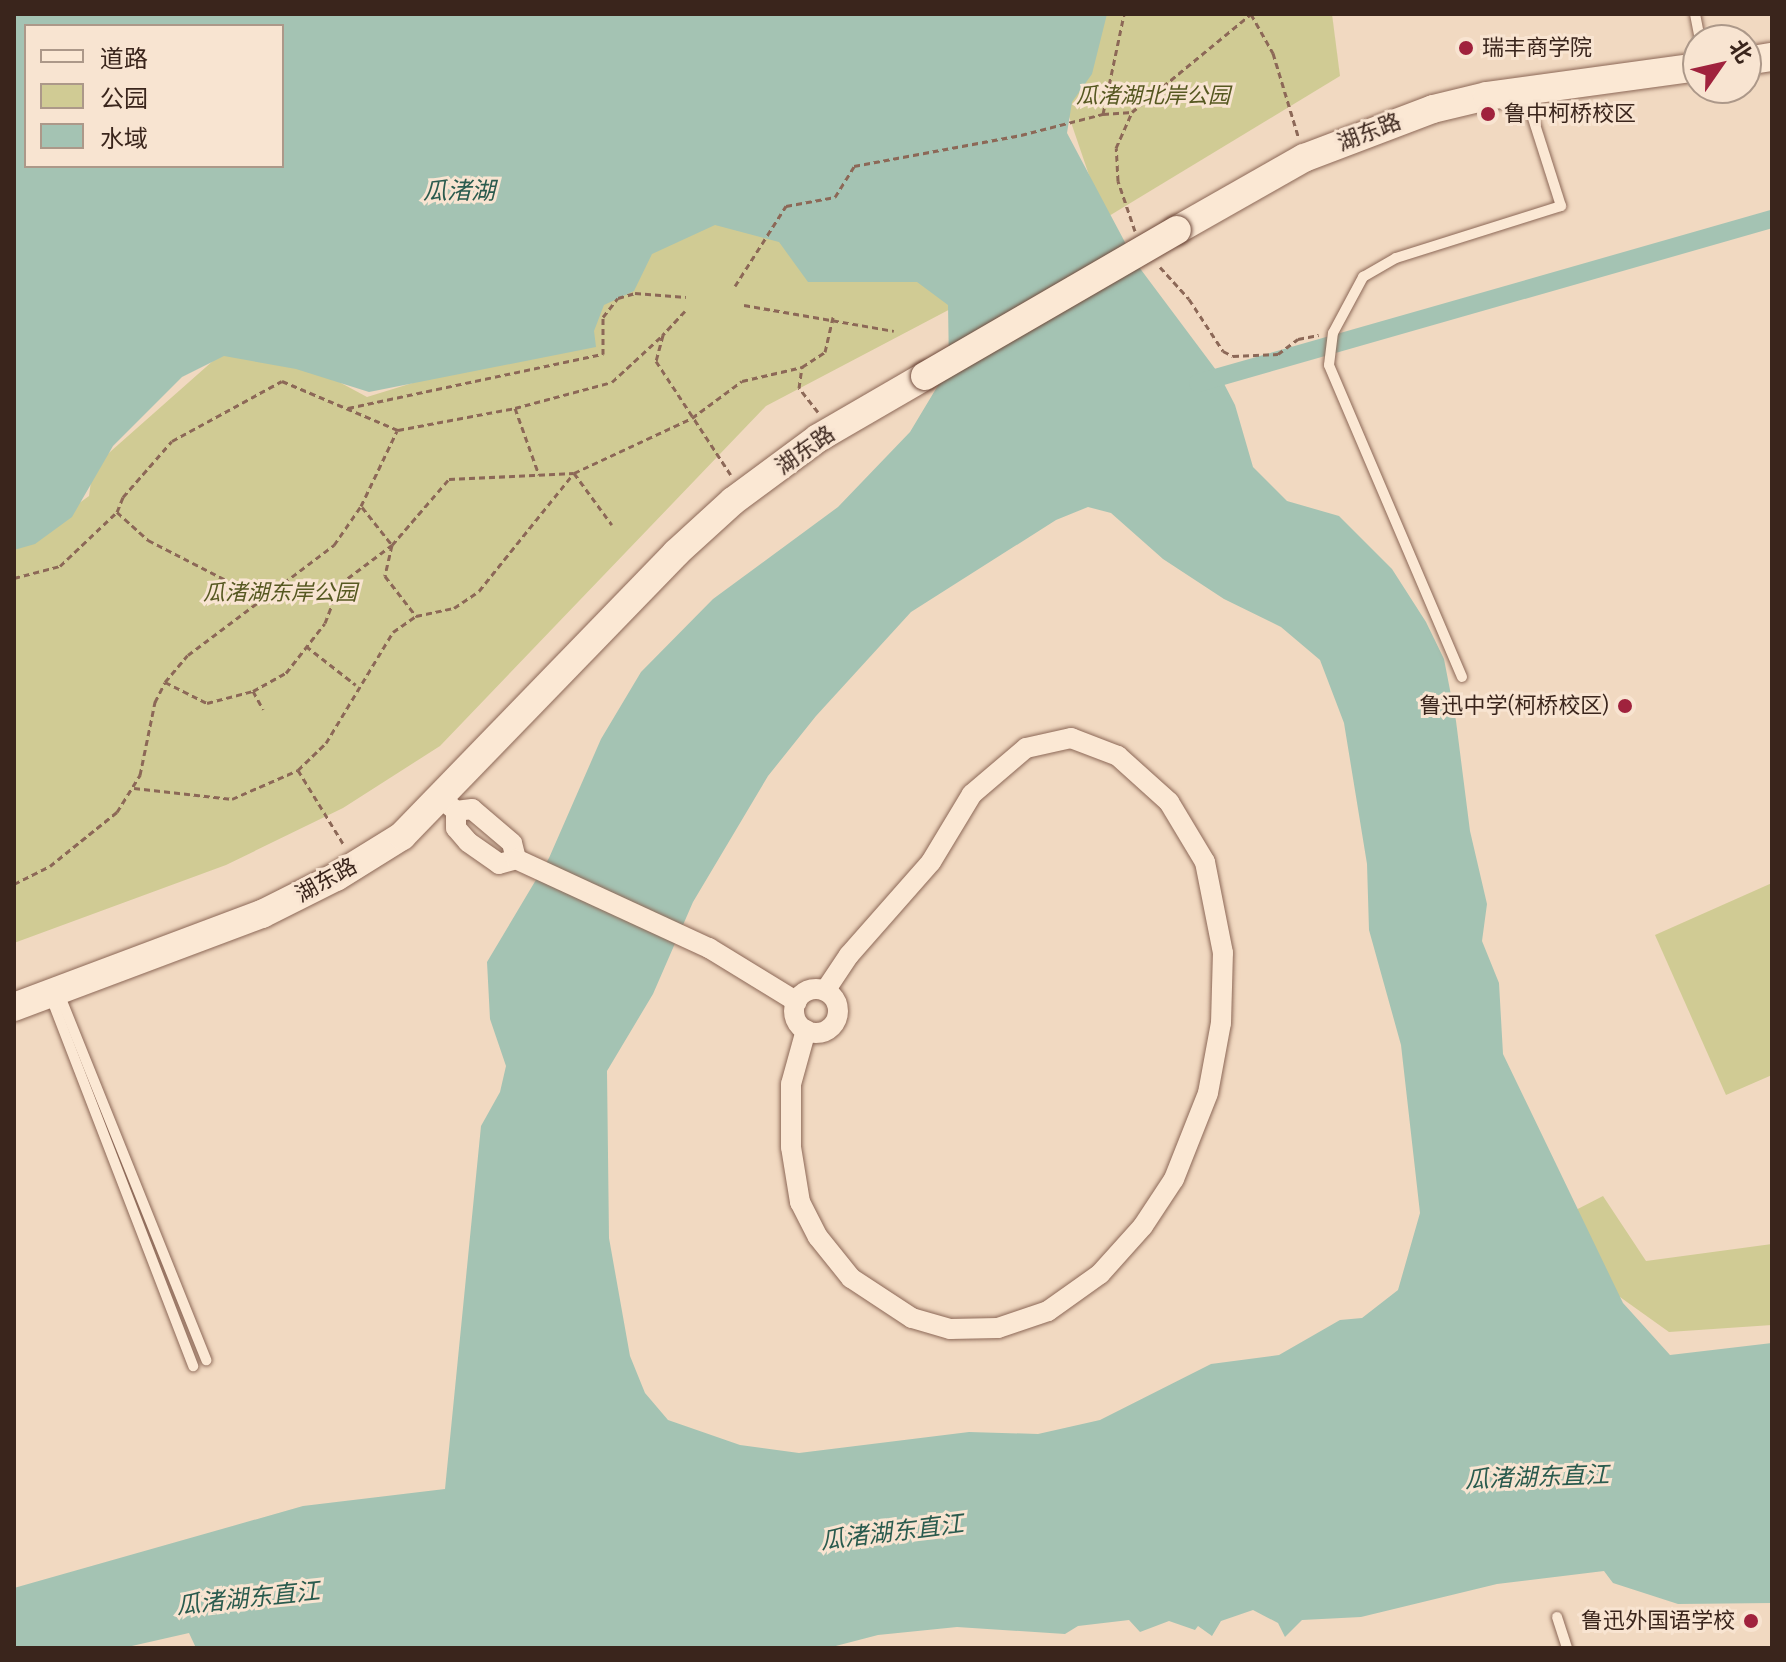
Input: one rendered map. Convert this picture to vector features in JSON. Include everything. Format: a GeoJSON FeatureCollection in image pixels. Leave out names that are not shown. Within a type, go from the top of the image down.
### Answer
{"type":"FeatureCollection","features":[{"type":"Feature","properties":{"kind":"street","name":"湖东路"},"geometry":{"type":"LineString","coordinates":[[14,1007],[262,914],[402,836],[449,805],[676,553],[745,493],[834,430],[1304,158],[1433,109],[1524,91],[1682,69]]}},
{"type":"Feature","properties":{"kind":"street"},"geometry":{"type":"LineString","coordinates":[[806,1030],[791,1084],[791,1147],[800,1202],[818,1237],[851,1278],[912,1318],[950,1329],[998,1328],[1048,1311],[1100,1274],[1143,1226],[1174,1179],[1208,1093],[1221,1023],[1223,953],[1205,862],[1169,802],[1118,756],[1071,738],[1026,748],[972,794],[931,862],[849,955],[825,991]]}},
{"type":"Feature","properties":{"kind":"street"},"geometry":{"type":"LineString","coordinates":[[449,805],[472,809],[512,843],[522,865],[709,948],[797,1002]]}},
{"type":"Feature","properties":{"kind":"street"},"geometry":{"type":"LineString","coordinates":[[811,990],[825,991],[835,1000],[836,1021],[820,1033],[806,1030],[796,1019],[797,1002],[811,990]]}},
{"type":"Feature","properties":{"kind":"lane"},"geometry":{"type":"LineString","coordinates":[[1462,677],[1329,365],[1333,333],[1363,277],[1396,258],[1561,206],[1524,91]]}},
{"type":"Feature","properties":{"kind":"lane"},"geometry":{"type":"LineString","coordinates":[[54,992],[206,1360]]}},
{"type":"Feature","properties":{"kind":"lane"},"geometry":{"type":"LineString","coordinates":[[54,992],[193,1366]]}},
{"type":"Feature","properties":{"kind":"lane"},"geometry":{"type":"LineString","coordinates":[[1557,1617],[1567,1648]]}},
{"type":"Feature","properties":{"kind":"path"},"geometry":{"type":"LineString","coordinates":[[1103,114],[1124,14]]}},
{"type":"Feature","properties":{"kind":"path"},"geometry":{"type":"LineString","coordinates":[[1251,14],[1273,53],[1304,158]]}},
{"type":"Feature","properties":{"kind":"path"},"geometry":{"type":"LineString","coordinates":[[735,286],[786,206],[835,197],[854,166],[1103,114],[1132,112]]}},
{"type":"Feature","properties":{"kind":"path"},"geometry":{"type":"LineString","coordinates":[[347,408],[603,354],[603,317],[618,298],[635,293],[686,297]]}},
{"type":"Feature","properties":{"kind":"path"},"geometry":{"type":"LineString","coordinates":[[744,305],[833,317],[894,331]]}},
{"type":"Feature","properties":{"kind":"path"},"geometry":{"type":"LineString","coordinates":[[14,578],[60,566],[117,512],[123,497],[172,441],[282,381],[398,430],[515,408],[612,382],[685,311]]}},
{"type":"Feature","properties":{"kind":"path"},"geometry":{"type":"LineString","coordinates":[[165,682],[207,703],[253,691],[286,673],[325,623],[340,584],[392,545],[449,479],[574,473],[692,418],[742,381],[802,367],[825,352],[833,317]]}},
{"type":"Feature","properties":{"kind":"path"},"geometry":{"type":"LineString","coordinates":[[663,335],[656,361],[745,493]]}},
{"type":"Feature","properties":{"kind":"path"},"geometry":{"type":"LineString","coordinates":[[802,367],[799,388],[834,430]]}},
{"type":"Feature","properties":{"kind":"path"},"geometry":{"type":"LineString","coordinates":[[515,408],[539,475]]}},
{"type":"Feature","properties":{"kind":"path"},"geometry":{"type":"LineString","coordinates":[[14,884],[50,866],[117,812],[134,788],[155,702],[165,682],[188,655],[334,545],[361,506],[398,430]]}},
{"type":"Feature","properties":{"kind":"path"},"geometry":{"type":"LineString","coordinates":[[574,473],[612,525]]}},
{"type":"Feature","properties":{"kind":"path"},"geometry":{"type":"LineString","coordinates":[[134,788],[232,799],[298,770],[326,743],[381,645],[416,616],[454,608],[479,591],[574,473]]}},
{"type":"Feature","properties":{"kind":"path"},"geometry":{"type":"LineString","coordinates":[[361,506],[392,545]]}},
{"type":"Feature","properties":{"kind":"path"},"geometry":{"type":"LineString","coordinates":[[117,512],[148,540],[263,599]]}},
{"type":"Feature","properties":{"kind":"path"},"geometry":{"type":"LineString","coordinates":[[392,545],[385,576],[416,616]]}},
{"type":"Feature","properties":{"kind":"path"},"geometry":{"type":"LineString","coordinates":[[306,646],[356,685]]}},
{"type":"Feature","properties":{"kind":"path"},"geometry":{"type":"LineString","coordinates":[[253,691],[263,709]]}},
{"type":"Feature","properties":{"kind":"path"},"geometry":{"type":"LineString","coordinates":[[298,770],[356,864]]}},
{"type":"Feature","properties":{"kind":"green space","name":"瓜渚湖北岸公园"},"geometry":{"type":"Polygon","coordinates":[[[1104,14],[1332,14],[1340,76],[1104,219],[1061,93],[1104,14]]]}},
{"type":"Feature","properties":{"kind":"green space","name":"瓜渚湖东岸公园"},"geometry":{"type":"Polygon","coordinates":[[[713,207],[923,266],[958,305],[766,406],[440,746],[343,808],[226,865],[14,943],[14,538],[42,530],[89,496],[93,467],[232,344],[265,342],[367,397],[588,329],[592,292],[713,207]]]}},
{"type":"Feature","properties":{"kind":"green space"},"geometry":{"type":"Polygon","coordinates":[[[1772,883],[1772,1075],[1726,1095],[1655,935],[1772,883]]]}},
{"type":"Feature","properties":{"kind":"green space"},"geometry":{"type":"Polygon","coordinates":[[[1603,1196],[1646,1261],[1772,1244],[1772,1325],[1669,1332],[1613,1292],[1568,1214],[1603,1196]]]}},
{"type":"Feature","properties":{"kind":"water"},"geometry":{"type":"Polygon","coordinates":[[[14,14],[1107,14],[1092,74],[1072,102],[1067,133],[1136,263],[1219,374],[1235,405],[1253,467],[1287,501],[1339,516],[1392,569],[1426,622],[1444,659],[1456,721],[1470,831],[1487,904],[1482,941],[1499,983],[1503,1054],[1623,1303],[1670,1355],[1772,1343],[1772,1603],[1678,1604],[1613,1583],[1604,1571],[1497,1584],[1361,1617],[1302,1620],[1285,1637],[1278,1623],[1253,1610],[1221,1621],[1212,1636],[1198,1626],[1195,1630],[1169,1621],[1140,1632],[1129,1620],[1078,1626],[1065,1634],[957,1627],[878,1635],[828,1648],[196,1648],[189,1633],[123,1648],[14,1648],[14,1588],[303,1506],[445,1489],[481,1126],[500,1092],[506,1066],[490,1019],[487,962],[549,858],[601,739],[641,672],[713,599],[838,507],[910,432],[949,367],[948,305],[917,282],[808,282],[779,242],[715,225],[652,254],[634,291],[604,305],[594,331],[596,347],[369,392],[296,369],[224,356],[182,377],[113,446],[72,517],[35,544],[14,550],[14,14]],[[1088,507],[1056,520],[911,612],[816,716],[768,776],[693,902],[653,994],[607,1071],[609,1238],[630,1356],[645,1393],[668,1420],[740,1445],[799,1453],[969,1432],[1038,1434],[1100,1420],[1211,1364],[1279,1355],[1340,1320],[1362,1318],[1398,1290],[1420,1213],[1401,1045],[1369,930],[1367,864],[1344,723],[1320,660],[1281,627],[1224,599],[1163,559],[1111,513],[1088,507]]]}},
{"type":"Feature","properties":{"kind":"waterway"},"geometry":{"type":"LineString","coordinates":[[1198,383],[1772,219]]}},
{"type":"Feature","properties":{"kind":"place","name":"瑞丰商学院"},"geometry":{"type":"Point","coordinates":[1466,48]}},
{"type":"Feature","properties":{"kind":"place","name":"鲁中柯桥校区"},"geometry":{"type":"Point","coordinates":[1488,114]}},
{"type":"Feature","properties":{"kind":"place","name":"鲁迅中学(柯桥校区)"},"geometry":{"type":"Point","coordinates":[1625,706]}},
{"type":"Feature","properties":{"kind":"place","name":"鲁迅外国语学校"},"geometry":{"type":"Point","coordinates":[1751,1621]}},
{"type":"Feature","properties":{"kind":"water label","name":"瓜渚湖"},"geometry":{"type":"Point","coordinates":[459,192]}},
{"type":"Feature","properties":{"kind":"water label","name":"瓜渚湖东直江"},"geometry":{"type":"Point","coordinates":[1537,1478]}},
{"type":"Feature","properties":{"kind":"water label","name":"瓜渚湖东直江"},"geometry":{"type":"Point","coordinates":[892,1533]}},
{"type":"Feature","properties":{"kind":"water label","name":"瓜渚湖东直江"},"geometry":{"type":"Point","coordinates":[248,1599]}}]}
